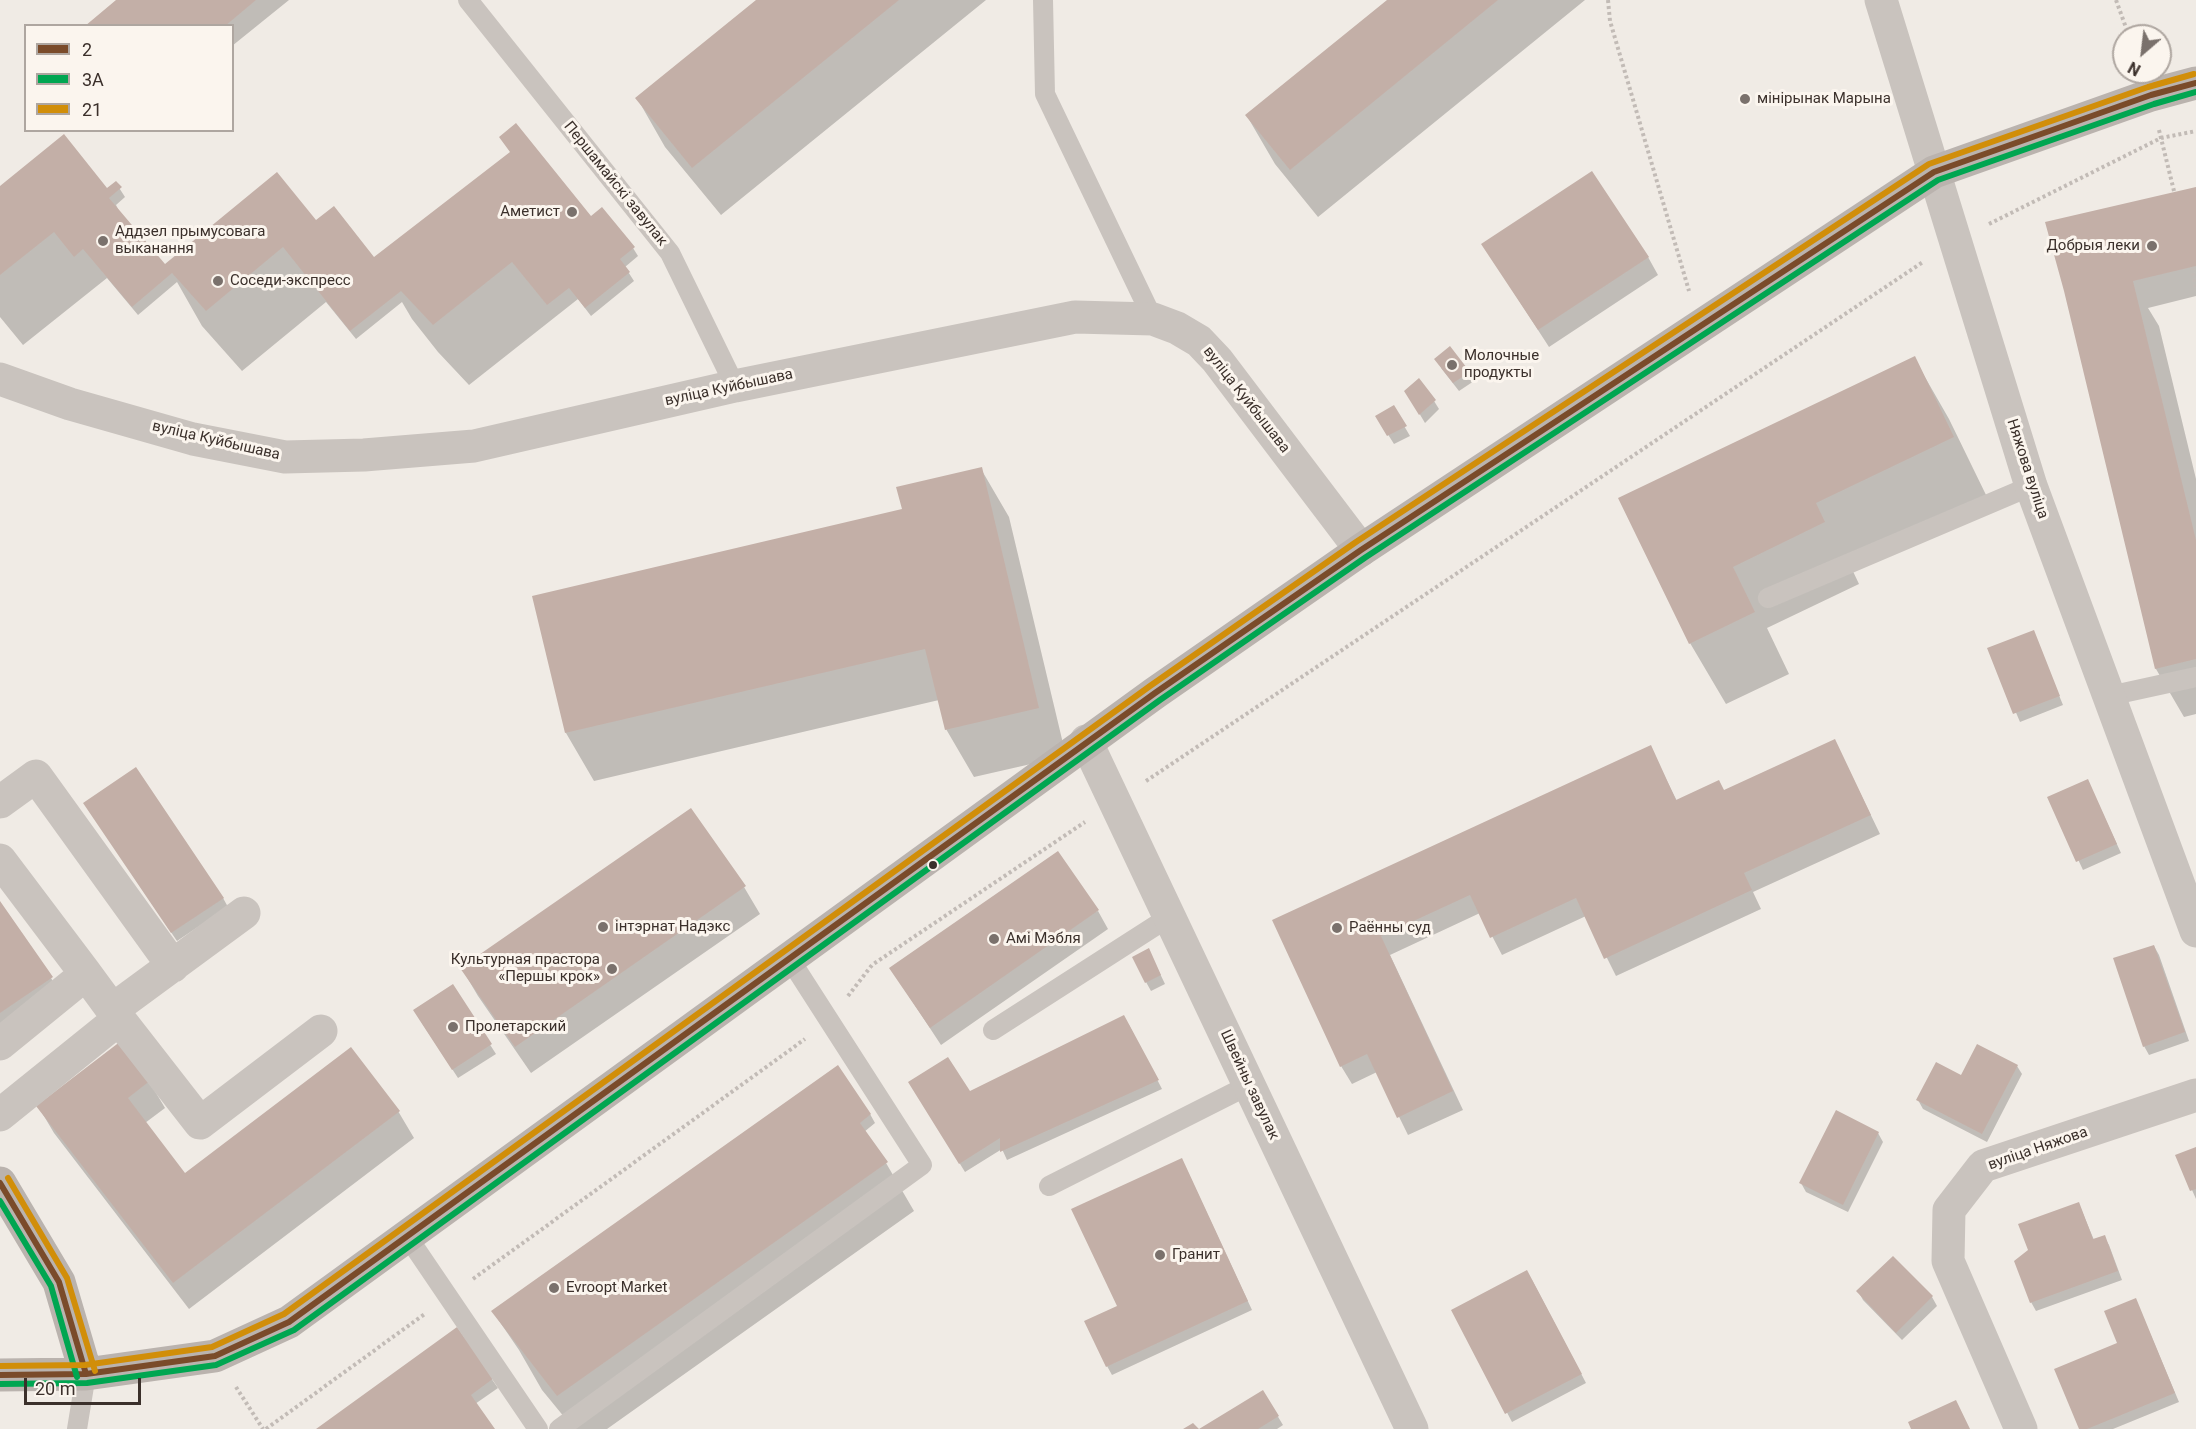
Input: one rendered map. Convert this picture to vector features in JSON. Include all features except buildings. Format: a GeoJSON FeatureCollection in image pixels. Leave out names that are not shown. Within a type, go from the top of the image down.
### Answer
{"type":"FeatureCollection","features":[{"type":"Feature","properties":{"kind":"main road"},"geometry":{"type":"LineString","coordinates":[[0,1375],[86,1374],[215,1356],[289,1322],[1086,741],[1361,550],[1934,172],[2151,94],[2196,83]]}},
{"type":"Feature","properties":{"kind":"main road"},"geometry":{"type":"LineString","coordinates":[[0,1183],[59,1282],[86,1374]]}},
{"type":"Feature","properties":{"kind":"street","name":"Няжова вуліца"},"geometry":{"type":"LineString","coordinates":[[1881,0],[2031,486],[2196,931]]}},
{"type":"Feature","properties":{"kind":"street","name":"вуліца Куйбышава"},"geometry":{"type":"LineString","coordinates":[[0,379],[70,404],[193,439],[285,457],[364,455],[474,446],[735,386],[1075,317],[1153,319],[1177,328],[1198,342],[1217,360],[1361,550]]}},
{"type":"Feature","properties":{"kind":"street","name":"Швейны завулак"},"geometry":{"type":"LineString","coordinates":[[1086,741],[1412,1429]]}},
{"type":"Feature","properties":{"kind":"street"},"geometry":{"type":"LineString","coordinates":[[0,802],[36,776],[173,966]]}},
{"type":"Feature","properties":{"kind":"street"},"geometry":{"type":"LineString","coordinates":[[0,860],[200,1123],[321,1031]]}},
{"type":"Feature","properties":{"kind":"street"},"geometry":{"type":"LineString","coordinates":[[0,1115],[173,966],[244,913]]}},
{"type":"Feature","properties":{"kind":"street"},"geometry":{"type":"LineString","coordinates":[[0,1044],[86,974]]}},
{"type":"Feature","properties":{"kind":"street","name":"вуліца Няжова"},"geometry":{"type":"LineString","coordinates":[[2021,1429],[1947,1261],[1949,1210],[1983,1166],[2196,1095]]}},
{"type":"Feature","properties":{"kind":"lane"},"geometry":{"type":"LineString","coordinates":[[1043,0],[1045,94],[1153,319]]}},
{"type":"Feature","properties":{"kind":"lane","name":"Першамайскі завулак"},"geometry":{"type":"LineString","coordinates":[[475,2],[670,253],[735,386]]}},
{"type":"Feature","properties":{"kind":"lane"},"geometry":{"type":"LineString","coordinates":[[1768,598],[2031,486]]}},
{"type":"Feature","properties":{"kind":"lane"},"geometry":{"type":"LineString","coordinates":[[2109,696],[2196,677]]}},
{"type":"Feature","properties":{"kind":"lane"},"geometry":{"type":"LineString","coordinates":[[993,1030],[1169,917]]}},
{"type":"Feature","properties":{"kind":"lane"},"geometry":{"type":"LineString","coordinates":[[559,1429],[922,1165],[789,958]]}},
{"type":"Feature","properties":{"kind":"lane"},"geometry":{"type":"LineString","coordinates":[[1049,1186],[1249,1085]]}},
{"type":"Feature","properties":{"kind":"lane"},"geometry":{"type":"LineString","coordinates":[[407,1236],[538,1429]]}},
{"type":"Feature","properties":{"kind":"lane"},"geometry":{"type":"LineString","coordinates":[[77,1429],[86,1374]]}},
{"type":"Feature","properties":{"kind":"path"},"geometry":{"type":"LineString","coordinates":[[1608,0],[1610,21],[1699,327]]}},
{"type":"Feature","properties":{"kind":"path"},"geometry":{"type":"LineString","coordinates":[[2116,0],[2125,24]]}},
{"type":"Feature","properties":{"kind":"path"},"geometry":{"type":"LineString","coordinates":[[215,1356],[264,1429],[830,1021],[872,965],[1955,241],[2161,138],[2196,131]]}},
{"type":"Feature","properties":{"kind":"path"},"geometry":{"type":"LineString","coordinates":[[2192,267],[2196,291]]}},
{"type":"Feature","properties":{"kind":"transit line","name":"21"},"geometry":{"type":"LineString","coordinates":[[0,1366],[85,1365],[212,1347],[284,1314],[1150,686],[1356,542],[1929,164],[2148,87],[2194,74]]}},
{"type":"Feature","properties":{"kind":"transit line","name":"2"},"geometry":{"type":"LineString","coordinates":[[0,1375],[86,1374],[215,1356],[289,1322],[1155,693],[1361,550],[1934,172],[2151,95],[2196,83]]}},
{"type":"Feature","properties":{"kind":"transit line","name":"3А"},"geometry":{"type":"LineString","coordinates":[[0,1384],[87,1383],[216,1365],[294,1330],[1160,700],[1366,557],[1938,180],[2154,104],[2196,92]]}},
{"type":"Feature","properties":{"kind":"transit line","name":"21"},"geometry":{"type":"LineString","coordinates":[[8,1178],[67,1278],[95,1371]]}},
{"type":"Feature","properties":{"kind":"transit line","name":"2"},"geometry":{"type":"LineString","coordinates":[[0,1183],[59,1282],[86,1374]]}},
{"type":"Feature","properties":{"kind":"transit line","name":"3А"},"geometry":{"type":"LineString","coordinates":[[0,1201],[51,1286],[77,1377]]}},
{"type":"Feature","properties":{"kind":"place","name":"мінірынак Марына"},"geometry":{"type":"Point","coordinates":[1745,99]}},
{"type":"Feature","properties":{"kind":"place","name":"Аметист"},"geometry":{"type":"Point","coordinates":[572,212]}},
{"type":"Feature","properties":{"kind":"place","name":"Аддзел прымусовага выканання"},"geometry":{"type":"Point","coordinates":[103,241]}},
{"type":"Feature","properties":{"kind":"place","name":"Добрыя леки"},"geometry":{"type":"Point","coordinates":[2152,246]}},
{"type":"Feature","properties":{"kind":"place","name":"Соседи-экспресс"},"geometry":{"type":"Point","coordinates":[218,281]}},
{"type":"Feature","properties":{"kind":"place","name":"Молочные продукты"},"geometry":{"type":"Point","coordinates":[1452,365]}},
{"type":"Feature","properties":{"kind":"place","name":"інтэрнат Надэкс"},"geometry":{"type":"Point","coordinates":[603,927]}},
{"type":"Feature","properties":{"kind":"place","name":"Раённы суд"},"geometry":{"type":"Point","coordinates":[1337,928]}},
{"type":"Feature","properties":{"kind":"place","name":"Амі Мэбля"},"geometry":{"type":"Point","coordinates":[994,939]}},
{"type":"Feature","properties":{"kind":"place","name":"Культурная прастора «Першы крок»"},"geometry":{"type":"Point","coordinates":[612,969]}},
{"type":"Feature","properties":{"kind":"place","name":"Пролетарский"},"geometry":{"type":"Point","coordinates":[453,1027]}},
{"type":"Feature","properties":{"kind":"place","name":"Гранит"},"geometry":{"type":"Point","coordinates":[1160,1255]}},
{"type":"Feature","properties":{"kind":"place","name":"Evroopt Market"},"geometry":{"type":"Point","coordinates":[554,1288]}}]}
